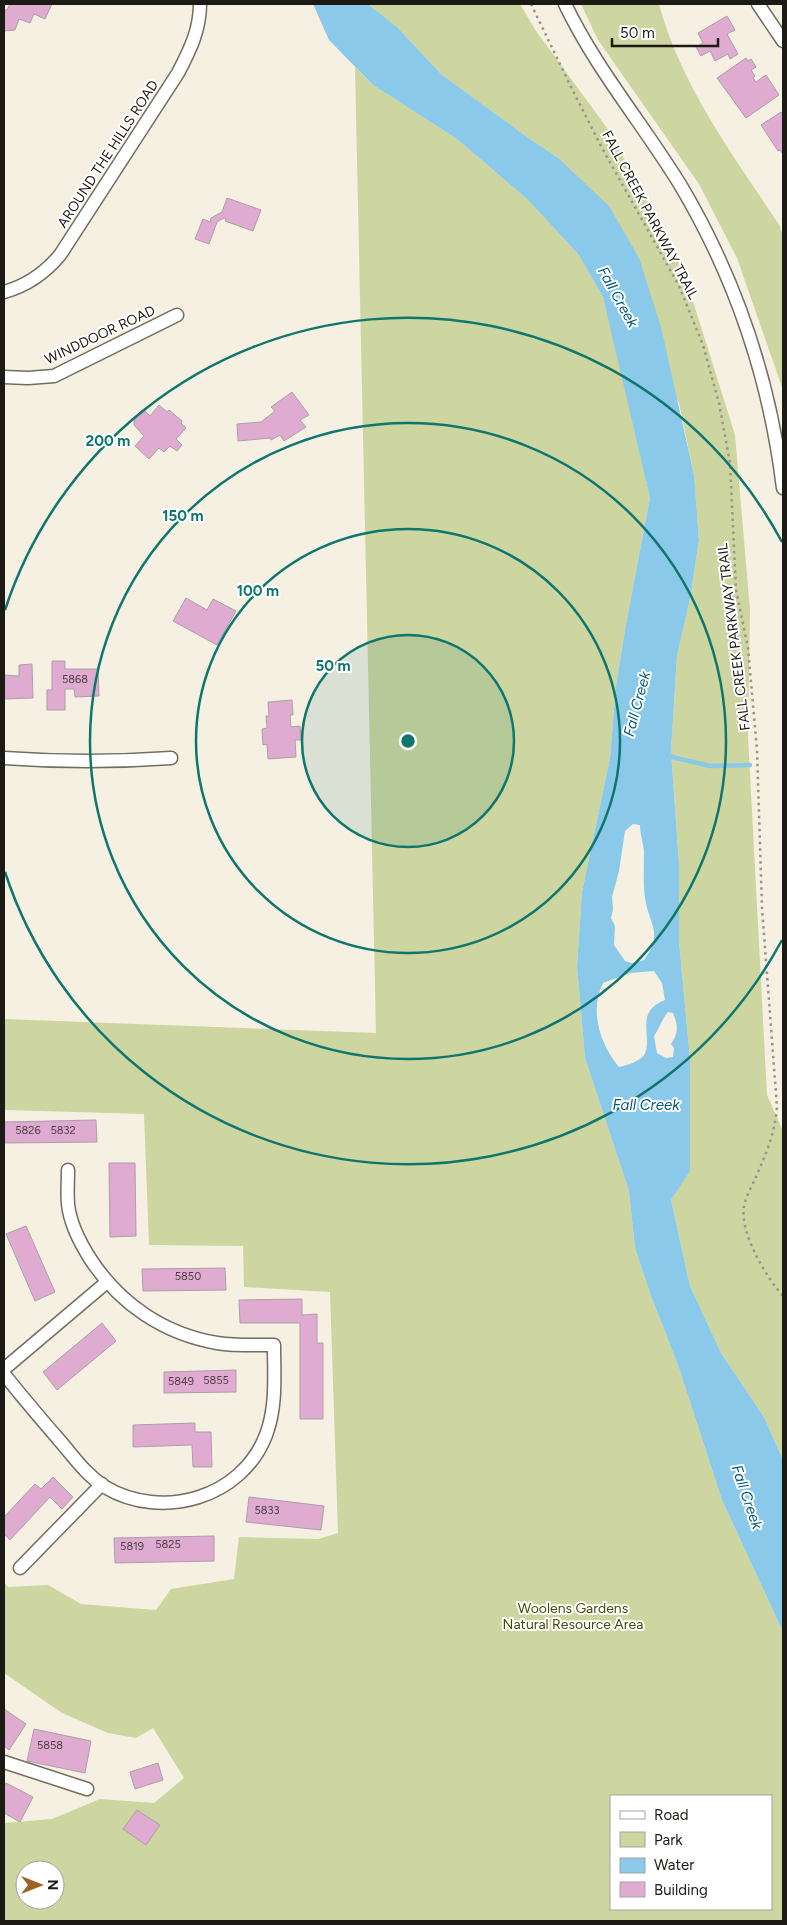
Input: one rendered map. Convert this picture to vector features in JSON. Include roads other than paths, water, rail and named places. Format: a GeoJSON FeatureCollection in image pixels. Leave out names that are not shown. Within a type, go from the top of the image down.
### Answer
{"type":"FeatureCollection","features":[{"type":"Feature","properties":{"kind":"street","name":"AROUND THE HILLS ROAD"},"geometry":{"type":"LineString","coordinates":[[4,292],[29,282],[51,266],[60,255],[178,73],[198,30],[200,4]]}},
{"type":"Feature","properties":{"kind":"street"},"geometry":{"type":"LineString","coordinates":[[565,4],[602,70],[681,186],[716,249],[744,316],[759,363],[771,410],[783,488]]}},
{"type":"Feature","properties":{"kind":"street"},"geometry":{"type":"LineString","coordinates":[[758,4],[783,41]]}},
{"type":"Feature","properties":{"kind":"street","name":"WINDDOOR ROAD"},"geometry":{"type":"LineString","coordinates":[[4,377],[54,376],[177,315]]}},
{"type":"Feature","properties":{"kind":"street"},"geometry":{"type":"LineString","coordinates":[[4,758],[72,762],[171,758]]}},
{"type":"Feature","properties":{"kind":"street"},"geometry":{"type":"LineString","coordinates":[[4,1374],[85,1470],[116,1493],[135,1500],[167,1503],[200,1497],[224,1486],[244,1469],[256,1454],[270,1424],[275,1392],[274,1345],[222,1343],[178,1332],[136,1310],[120,1297],[94,1266],[78,1237],[68,1204],[68,1170]]}},
{"type":"Feature","properties":{"kind":"street"},"geometry":{"type":"LineString","coordinates":[[4,1369],[107,1282]]}},
{"type":"Feature","properties":{"kind":"street"},"geometry":{"type":"LineString","coordinates":[[20,1568],[102,1484]]}},
{"type":"Feature","properties":{"kind":"street"},"geometry":{"type":"LineString","coordinates":[[4,1762],[87,1789]]}},
{"type":"Feature","properties":{"kind":"water","name":"Fall Creek"},"geometry":{"type":"Polygon","coordinates":[[[313,4],[368,4],[397,27],[441,74],[557,157],[609,206],[639,258],[661,327],[694,475],[699,540],[690,599],[677,656],[671,751],[679,864],[679,941],[690,1059],[690,1171],[671,1200],[690,1286],[721,1353],[764,1417],[783,1460],[783,1632],[722,1500],[678,1365],[651,1296],[635,1248],[629,1191],[585,1058],[577,966],[582,892],[610,758],[616,686],[650,498],[603,297],[578,254],[527,199],[457,139],[373,85],[329,40],[313,4]],[[633,824],[625,831],[619,871],[612,897],[613,909],[611,918],[615,926],[614,945],[625,961],[632,963],[644,960],[650,950],[654,935],[645,898],[644,851],[640,825],[633,824]],[[654,971],[630,973],[603,983],[597,1005],[597,1016],[602,1038],[619,1067],[636,1061],[644,1055],[647,1041],[647,1018],[655,1005],[665,1000],[662,983],[654,971]],[[668,1012],[654,1036],[657,1053],[666,1058],[673,1057],[674,1048],[671,1044],[677,1029],[673,1013],[668,1012]]]}},
{"type":"Feature","properties":{"kind":"waterway"},"geometry":{"type":"LineString","coordinates":[[669,754],[672,757],[710,766],[750,765]]}},
{"type":"Feature","properties":{"kind":"park label","name":"Woolens Gardens Natural Resource Area"},"geometry":{"type":"Point","coordinates":[573,1616]}}]}
